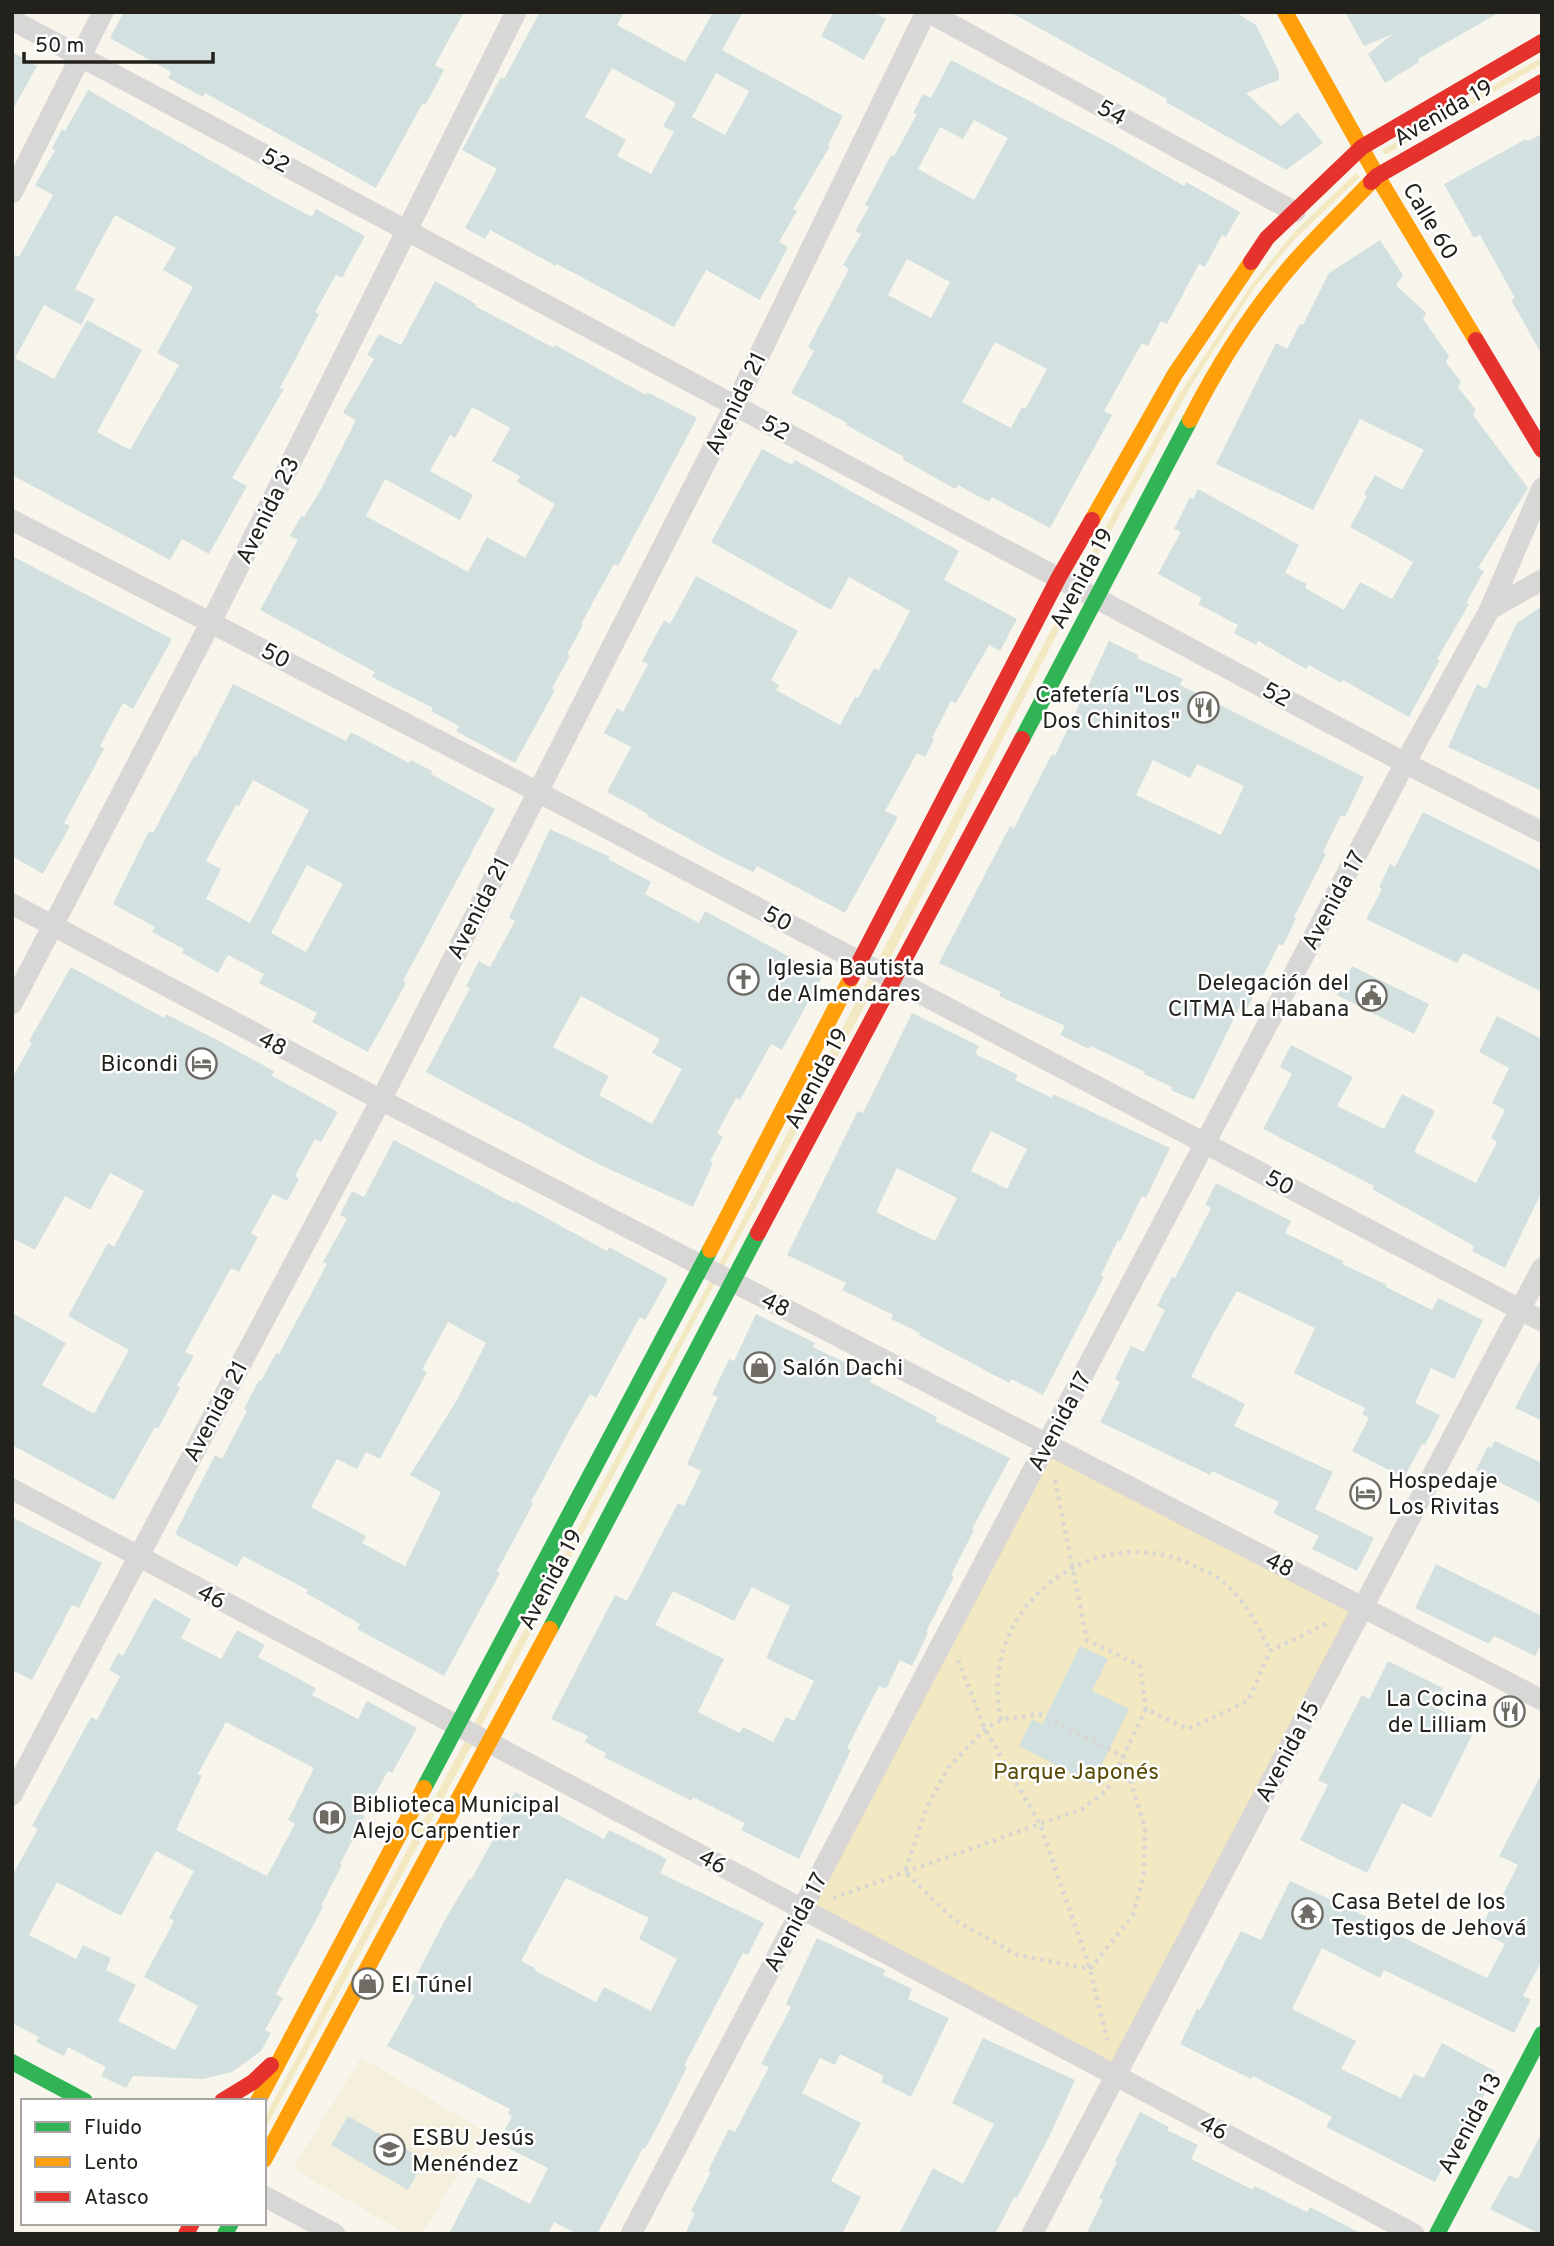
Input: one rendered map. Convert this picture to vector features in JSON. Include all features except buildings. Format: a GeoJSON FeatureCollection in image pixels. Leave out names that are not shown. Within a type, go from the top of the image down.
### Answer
{"type":"FeatureCollection","features":[{"type":"Feature","properties":{"kind":"main road","name":"Calle 60"},"geometry":{"type":"LineString","coordinates":[[1285,12],[1377,176],[1542,450]]}},
{"type":"Feature","properties":{"kind":"main road","name":"Avenida 19"},"geometry":{"type":"LineString","coordinates":[[259,2099],[702,1266],[1059,577],[1175,374],[1267,238],[1362,147],[1542,42]]}},
{"type":"Feature","properties":{"kind":"main road","name":"Avenida 19"},"geometry":{"type":"LineString","coordinates":[[266,2156],[490,1743],[1207,387],[1244,328],[1296,260],[1377,176],[1542,82]]}},
{"type":"Feature","properties":{"kind":"main road","name":"Avenida 13"},"geometry":{"type":"LineString","coordinates":[[1437,2234],[1542,2034]]}},
{"type":"Feature","properties":{"kind":"main road"},"geometry":{"type":"LineString","coordinates":[[225,2099],[253,2081],[288,2048]]}},
{"type":"Feature","properties":{"kind":"main road"},"geometry":{"type":"LineString","coordinates":[[12,2062],[81,2099]]}},
{"type":"Feature","properties":{"kind":"street"},"geometry":{"type":"LineString","coordinates":[[12,193],[103,12]]}},
{"type":"Feature","properties":{"kind":"street","name":"Avenida 23"},"geometry":{"type":"LineString","coordinates":[[12,1004],[211,622],[516,12]]}},
{"type":"Feature","properties":{"kind":"street","name":"54"},"geometry":{"type":"LineString","coordinates":[[927,12],[1295,212]]}},
{"type":"Feature","properties":{"kind":"street","name":"Avenida 21"},"geometry":{"type":"LineString","coordinates":[[12,1795],[381,1100],[735,405],[927,12]]}},
{"type":"Feature","properties":{"kind":"street","name":"52"},"geometry":{"type":"LineString","coordinates":[[12,20],[1405,763],[1542,832]]}},
{"type":"Feature","properties":{"kind":"street","name":"Avenida 17"},"geometry":{"type":"LineString","coordinates":[[631,2234],[1405,763],[1490,609],[1542,488]]}},
{"type":"Feature","properties":{"kind":"street","name":"50"},"geometry":{"type":"LineString","coordinates":[[12,520],[538,792],[1542,1321]]}},
{"type":"Feature","properties":{"kind":"street"},"geometry":{"type":"LineString","coordinates":[[1490,609],[1542,580]]}},
{"type":"Feature","properties":{"kind":"street","name":"48"},"geometry":{"type":"LineString","coordinates":[[12,905],[381,1100],[1542,1700]]}},
{"type":"Feature","properties":{"kind":"street","name":"Avenida 15"},"geometry":{"type":"LineString","coordinates":[[1032,2234],[1542,1268]]}},
{"type":"Feature","properties":{"kind":"street","name":"46"},"geometry":{"type":"LineString","coordinates":[[12,1489],[1414,2234]]}},
{"type":"Feature","properties":{"kind":"street"},"geometry":{"type":"LineString","coordinates":[[266,2197],[335,2234]]}},
{"type":"Feature","properties":{"kind":"path"},"geometry":{"type":"LineString","coordinates":[[802,1909],[1082,1809],[1107,1790],[1146,1709],[1140,1666],[1087,1640],[1047,1444]]}},
{"type":"Feature","properties":{"kind":"path"},"geometry":{"type":"LineString","coordinates":[[1001,1720],[997,1705],[1000,1660],[1017,1618],[1047,1583],[1086,1560],[1131,1551],[1177,1557],[1218,1577],[1250,1609],[1270,1651]]}},
{"type":"Feature","properties":{"kind":"path"},"geometry":{"type":"LineString","coordinates":[[1146,1709],[1188,1729],[1248,1700],[1270,1651],[1362,1607]]}},
{"type":"Feature","properties":{"kind":"path"},"geometry":{"type":"LineString","coordinates":[[948,1633],[985,1729],[1040,1824],[1090,1969],[1116,2075]]}},
{"type":"Feature","properties":{"kind":"path"},"geometry":{"type":"LineString","coordinates":[[905,1872],[926,1809],[948,1768],[985,1729],[1001,1720],[1039,1714],[1123,1756],[1144,1828],[1144,1873],[1133,1915],[1090,1969]]}},
{"type":"Feature","properties":{"kind":"path"},"geometry":{"type":"LineString","coordinates":[[905,1872],[953,1919],[1017,1955],[1090,1969]]}},
{"type":"Feature","properties":{"kind":"shaded area","name":"ESBU Jesús Menéndez"},"geometry":{"type":"Polygon","coordinates":[[[361,2057],[484,2131],[422,2234],[407,2234],[293,2169],[361,2057]]]}},
{"type":"Feature","properties":{"kind":"green space"},"geometry":{"type":"Polygon","coordinates":[[[1542,57],[1542,64],[1385,155],[1382,150],[1542,57]]]}},
{"type":"Feature","properties":{"kind":"green space"},"geometry":{"type":"Polygon","coordinates":[[[1356,173],[1360,177],[1294,240],[1255,287],[1192,384],[1084,580],[1078,577],[1178,396],[1250,287],[1293,233],[1356,173]]]}},
{"type":"Feature","properties":{"kind":"green space"},"geometry":{"type":"Polygon","coordinates":[[[1070,594],[1076,597],[887,964],[878,960],[1070,594]]]}},
{"type":"Feature","properties":{"kind":"green space"},"geometry":{"type":"Polygon","coordinates":[[[869,977],[878,981],[724,1266],[719,1264],[869,977]]]}},
{"type":"Feature","properties":{"kind":"green space"},"geometry":{"type":"Polygon","coordinates":[[[710,1281],[715,1283],[481,1727],[474,1724],[710,1281]]]}},
{"type":"Feature","properties":{"kind":"green space","name":"Parque Japonés"},"geometry":{"type":"Polygon","coordinates":[[[1047,1444],[1362,1607],[1116,2075],[802,1909],[1047,1444]]]}},
{"type":"Feature","properties":{"kind":"green space"},"geometry":{"type":"Polygon","coordinates":[[[465,1741],[472,1745],[266,2127],[266,2115],[465,1741]]]}},
{"type":"Feature","properties":{"kind":"traffic: fast"},"geometry":{"type":"LineString","coordinates":[[1022,739],[1190,420]]}},
{"type":"Feature","properties":{"kind":"traffic: fast"},"geometry":{"type":"LineString","coordinates":[[550,1629],[758,1233]]}},
{"type":"Feature","properties":{"kind":"traffic: fast"},"geometry":{"type":"LineString","coordinates":[[424,1788],[710,1250]]}},
{"type":"Feature","properties":{"kind":"traffic: fast"},"geometry":{"type":"LineString","coordinates":[[1437,2234],[1542,2034]]}},
{"type":"Feature","properties":{"kind":"traffic: fast"},"geometry":{"type":"LineString","coordinates":[[12,2062],[81,2099]]}},
{"type":"Feature","properties":{"kind":"traffic: fast"},"geometry":{"type":"LineString","coordinates":[[225,2234],[230,2225]]}},
{"type":"Feature","properties":{"kind":"traffic: slow"},"geometry":{"type":"LineString","coordinates":[[1285,12],[1377,176],[1476,340]]}},
{"type":"Feature","properties":{"kind":"traffic: slow"},"geometry":{"type":"LineString","coordinates":[[1190,420],[1225,357],[1266,297],[1305,250],[1371,182]]}},
{"type":"Feature","properties":{"kind":"traffic: slow"},"geometry":{"type":"LineString","coordinates":[[1092,520],[1175,374],[1251,262]]}},
{"type":"Feature","properties":{"kind":"traffic: slow"},"geometry":{"type":"LineString","coordinates":[[710,1250],[851,978]]}},
{"type":"Feature","properties":{"kind":"traffic: slow"},"geometry":{"type":"LineString","coordinates":[[266,2156],[550,1629]]}},
{"type":"Feature","properties":{"kind":"traffic: slow"},"geometry":{"type":"LineString","coordinates":[[259,2099],[424,1788]]}},
{"type":"Feature","properties":{"kind":"traffic: jam"},"geometry":{"type":"LineString","coordinates":[[1251,262],[1267,238],[1362,147],[1542,42]]}},
{"type":"Feature","properties":{"kind":"traffic: jam"},"geometry":{"type":"LineString","coordinates":[[1371,182],[1377,176],[1542,82]]}},
{"type":"Feature","properties":{"kind":"traffic: jam"},"geometry":{"type":"LineString","coordinates":[[1476,340],[1542,450]]}},
{"type":"Feature","properties":{"kind":"traffic: jam"},"geometry":{"type":"LineString","coordinates":[[851,978],[1059,577],[1092,520]]}},
{"type":"Feature","properties":{"kind":"traffic: jam"},"geometry":{"type":"LineString","coordinates":[[758,1233],[1022,739]]}},
{"type":"Feature","properties":{"kind":"traffic: jam"},"geometry":{"type":"LineString","coordinates":[[225,2099],[253,2082],[271,2065]]}},
{"type":"Feature","properties":{"kind":"traffic: jam"},"geometry":{"type":"LineString","coordinates":[[186,2234],[191,2225]]}},
{"type":"Feature","properties":{"kind":"place","name":"Cafetería \"Los Dos Chinitos\""},"geometry":{"type":"Point","coordinates":[1203,707]}},
{"type":"Feature","properties":{"kind":"place","name":"Iglesia Bautista de Almendares"},"geometry":{"type":"Point","coordinates":[744,980]}},
{"type":"Feature","properties":{"kind":"place","name":"Delegación del CITMA La Habana"},"geometry":{"type":"Point","coordinates":[1372,995]}},
{"type":"Feature","properties":{"kind":"place","name":"Bicondi"},"geometry":{"type":"Point","coordinates":[201,1063]}},
{"type":"Feature","properties":{"kind":"place","name":"Salón Dachi"},"geometry":{"type":"Point","coordinates":[759,1367]}},
{"type":"Feature","properties":{"kind":"place","name":"Hospedaje Los Rivitas"},"geometry":{"type":"Point","coordinates":[1365,1493]}},
{"type":"Feature","properties":{"kind":"place","name":"La Cocina de Lilliam"},"geometry":{"type":"Point","coordinates":[1510,1711]}},
{"type":"Feature","properties":{"kind":"place","name":"Biblioteca Municipal Alejo Carpentier"},"geometry":{"type":"Point","coordinates":[329,1817]}},
{"type":"Feature","properties":{"kind":"place","name":"Casa Betel de los Testigos de Jehová"},"geometry":{"type":"Point","coordinates":[1308,1914]}},
{"type":"Feature","properties":{"kind":"place","name":"El Túnel"},"geometry":{"type":"Point","coordinates":[368,1984]}},
{"type":"Feature","properties":{"kind":"place","name":"ESBU Jesús Menéndez"},"geometry":{"type":"Point","coordinates":[389,2150]}}]}
